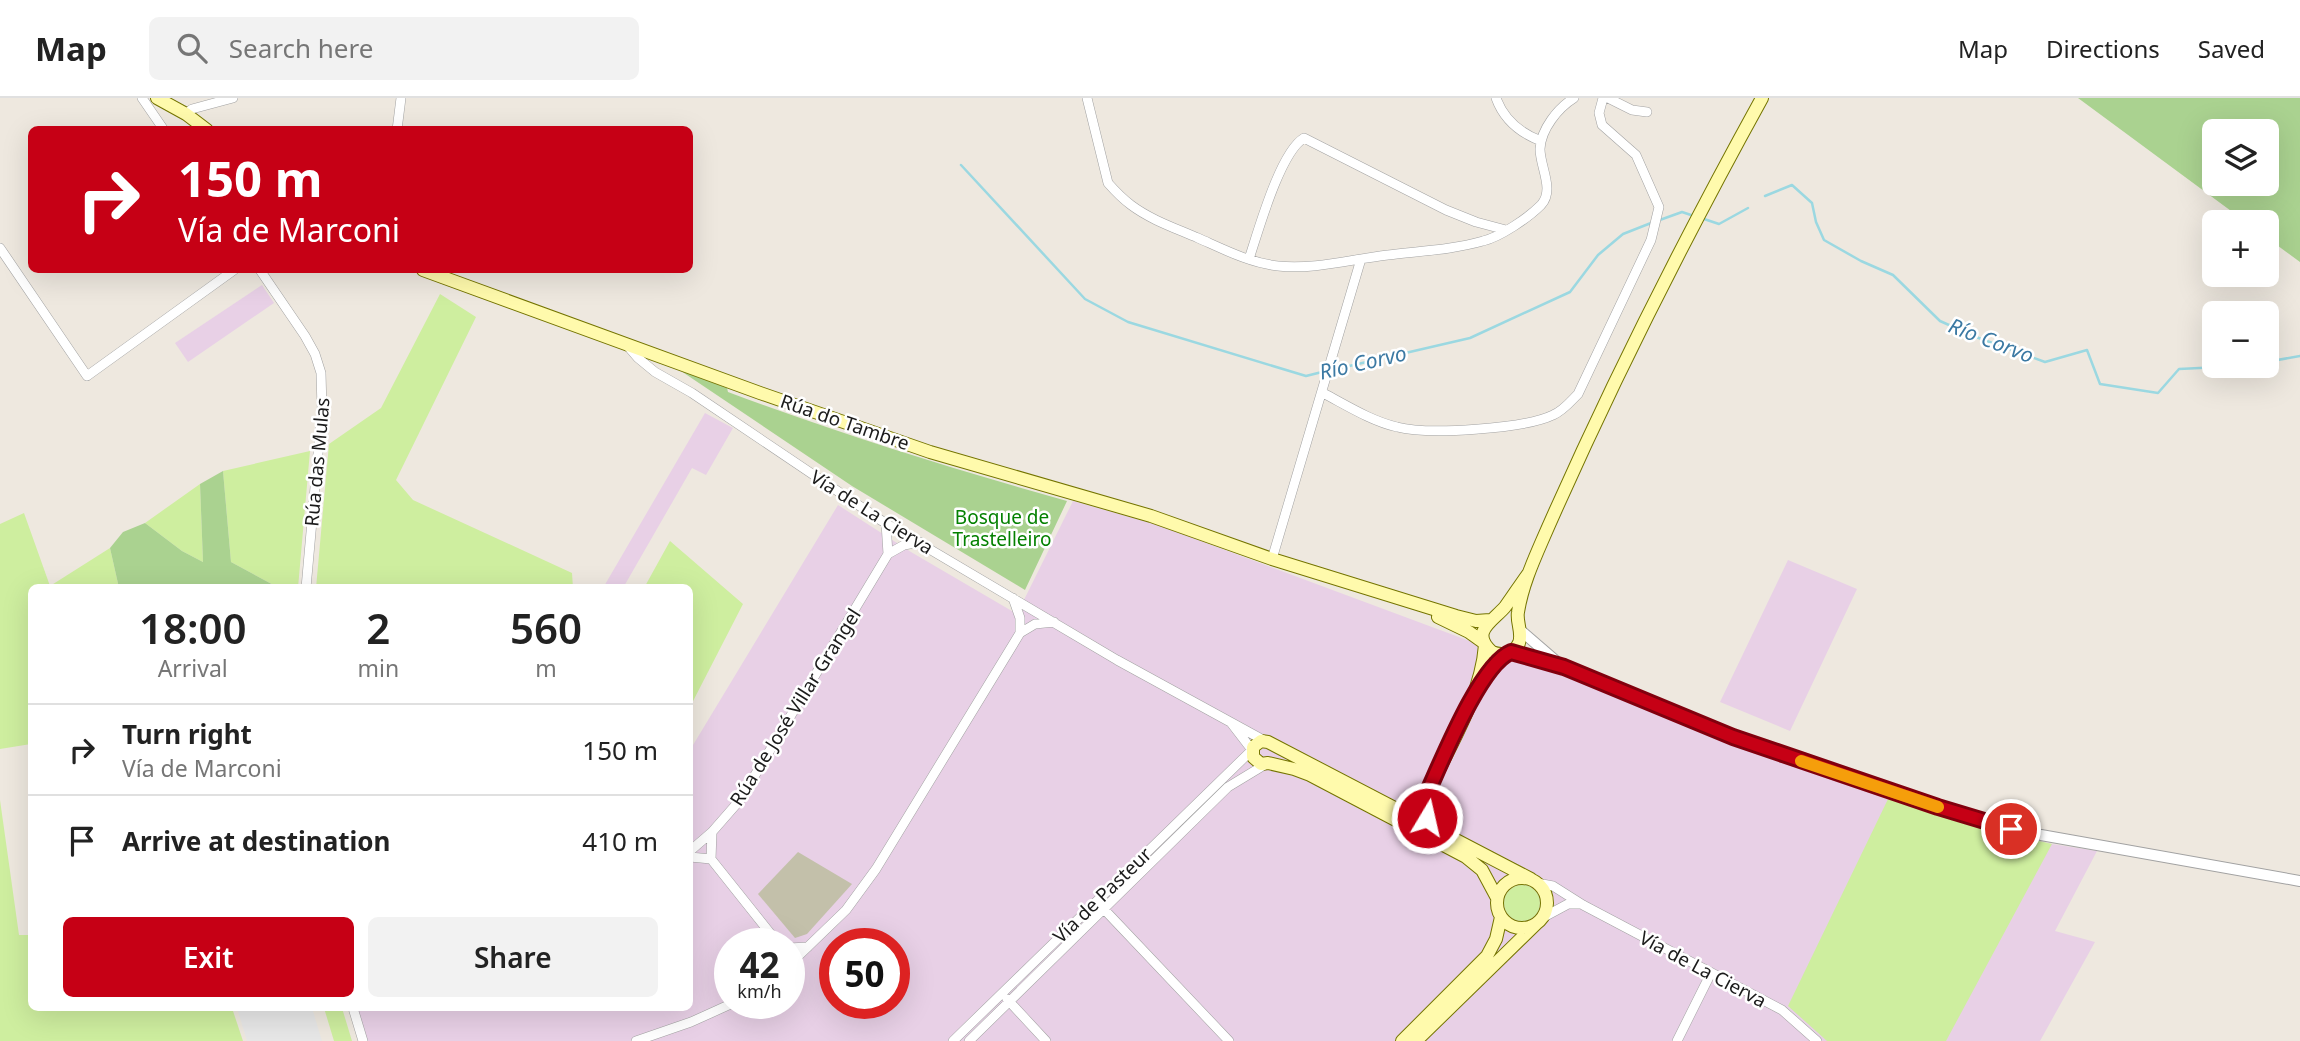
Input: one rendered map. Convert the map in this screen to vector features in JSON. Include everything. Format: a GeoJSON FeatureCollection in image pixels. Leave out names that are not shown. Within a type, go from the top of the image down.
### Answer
{"type":"FeatureCollection","features":[{"type":"Feature","properties":{"kind":"main road"},"geometry":{"type":"LineString","coordinates":[[1475,692],[1520,639],[1518,611],[1528,574],[1594,424],[1687,234],[1762,98]]}},
{"type":"Feature","properties":{"kind":"main road"},"geometry":{"type":"LineString","coordinates":[[158,101],[192,113],[203,126]]}},
{"type":"Feature","properties":{"kind":"main road","name":"Rúa do Tambre"},"geometry":{"type":"LineString","coordinates":[[431,273],[626,344],[660,363],[930,452],[1151,516],[1272,559],[1406,601]]}},
{"type":"Feature","properties":{"kind":"main road"},"geometry":{"type":"LineString","coordinates":[[1398,809],[1418,806],[1424,800],[1475,692],[1483,665],[1483,630],[1506,606],[1528,574]]}},
{"type":"Feature","properties":{"kind":"main road"},"geometry":{"type":"LineString","coordinates":[[1406,601],[1465,619],[1505,617],[1519,628]]}},
{"type":"Feature","properties":{"kind":"main road"},"geometry":{"type":"LineString","coordinates":[[1406,601],[1469,632],[1492,652],[1508,653]]}},
{"type":"Feature","properties":{"kind":"main road"},"geometry":{"type":"LineString","coordinates":[[1268,763],[1275,754],[1268,742],[1258,742],[1252,750],[1257,762],[1310,775],[1466,857],[1482,870],[1497,898]]}},
{"type":"Feature","properties":{"kind":"main road","name":"Vía de La Cierva"},"geometry":{"type":"LineString","coordinates":[[1268,742],[1534,881]]}},
{"type":"Feature","properties":{"kind":"main road"},"geometry":{"type":"LineString","coordinates":[[1424,800],[1431,827]]}},
{"type":"Feature","properties":{"kind":"main road"},"geometry":{"type":"LineString","coordinates":[[1416,1041],[1539,920],[1545,912],[1547,900],[1542,888],[1534,881],[1524,878],[1510,881],[1497,898],[1501,917],[1506,923],[1522,928],[1539,920]]}},
{"type":"Feature","properties":{"kind":"main road"},"geometry":{"type":"LineString","coordinates":[[1402,1041],[1487,956],[1496,939],[1501,917]]}},
{"type":"Feature","properties":{"kind":"street"},"geometry":{"type":"LineString","coordinates":[[142,98],[158,101],[155,109],[162,126]]}},
{"type":"Feature","properties":{"kind":"street"},"geometry":{"type":"LineString","coordinates":[[192,113],[233,98]]}},
{"type":"Feature","properties":{"kind":"street"},"geometry":{"type":"LineString","coordinates":[[398,126],[401,98]]}},
{"type":"Feature","properties":{"kind":"street"},"geometry":{"type":"LineString","coordinates":[[1087,98],[1108,183],[1117,193],[1148,216],[1249,259],[1277,266],[1308,266],[1428,252],[1485,241],[1506,230],[1545,201],[1547,189],[1541,158],[1541,141],[1558,112],[1574,98]]}},
{"type":"Feature","properties":{"kind":"street"},"geometry":{"type":"LineString","coordinates":[[1496,98],[1504,117],[1522,133],[1541,141]]}},
{"type":"Feature","properties":{"kind":"street"},"geometry":{"type":"LineString","coordinates":[[1323,393],[1384,423],[1417,431],[1514,426],[1554,415],[1578,394],[1651,240],[1659,207],[1636,155],[1602,125],[1599,113],[1606,98],[1632,110],[1647,112]]}},
{"type":"Feature","properties":{"kind":"street"},"geometry":{"type":"LineString","coordinates":[[1249,259],[1270,194],[1294,148],[1304,138],[1446,210],[1506,230]]}},
{"type":"Feature","properties":{"kind":"street"},"geometry":{"type":"LineString","coordinates":[[0,248],[87,376],[230,273]]}},
{"type":"Feature","properties":{"kind":"street"},"geometry":{"type":"LineString","coordinates":[[1272,559],[1361,258]]}},
{"type":"Feature","properties":{"kind":"street","name":"Rúa das Mulas"},"geometry":{"type":"LineString","coordinates":[[262,273],[310,345],[319,363],[323,384],[306,584]]}},
{"type":"Feature","properties":{"kind":"street","name":"Vía de La Cierva"},"geometry":{"type":"LineString","coordinates":[[626,344],[650,368],[660,363],[886,523],[1117,660],[1268,742]]}},
{"type":"Feature","properties":{"kind":"street"},"geometry":{"type":"LineString","coordinates":[[650,368],[660,363]]}},
{"type":"Feature","properties":{"kind":"street"},"geometry":{"type":"LineString","coordinates":[[886,523],[890,551],[920,542]]}},
{"type":"Feature","properties":{"kind":"street","name":"Rúa de José Villar Grangel"},"geometry":{"type":"LineString","coordinates":[[693,848],[712,832],[740,800],[902,532]]}},
{"type":"Feature","properties":{"kind":"street"},"geometry":{"type":"LineString","coordinates":[[1013,598],[1022,629]]}},
{"type":"Feature","properties":{"kind":"street"},"geometry":{"type":"LineString","coordinates":[[805,950],[846,910],[876,869],[1034,610]]}},
{"type":"Feature","properties":{"kind":"street"},"geometry":{"type":"LineString","coordinates":[[1022,629],[1054,622]]}},
{"type":"Feature","properties":{"kind":"street"},"geometry":{"type":"LineString","coordinates":[[1519,628],[1539,649],[1564,667]]}},
{"type":"Feature","properties":{"kind":"street"},"geometry":{"type":"LineString","coordinates":[[1508,653],[1564,667],[1733,737],[1997,825],[2300,881]]}},
{"type":"Feature","properties":{"kind":"street","name":"Vía de La Cierva"},"geometry":{"type":"LineString","coordinates":[[1228,720],[1252,750]]}},
{"type":"Feature","properties":{"kind":"street","name":"Vía de Pasteur"},"geometry":{"type":"LineString","coordinates":[[953,1041],[1252,750]]}},
{"type":"Feature","properties":{"kind":"street","name":"Vía de Pasteur"},"geometry":{"type":"LineString","coordinates":[[969,1041],[1228,788],[1248,773],[1268,763]]}},
{"type":"Feature","properties":{"kind":"street"},"geometry":{"type":"LineString","coordinates":[[709,856],[712,832]]}},
{"type":"Feature","properties":{"kind":"street"},"geometry":{"type":"LineString","coordinates":[[699,843],[766,928]]}},
{"type":"Feature","properties":{"kind":"street"},"geometry":{"type":"LineString","coordinates":[[693,856],[709,856]]}},
{"type":"Feature","properties":{"kind":"street","name":"Vía de La Cierva"},"geometry":{"type":"LineString","coordinates":[[1534,881],[1553,886],[1583,905],[1782,1010],[1817,1041]]}},
{"type":"Feature","properties":{"kind":"street"},"geometry":{"type":"LineString","coordinates":[[1097,901],[1229,1041]]}},
{"type":"Feature","properties":{"kind":"street"},"geometry":{"type":"LineString","coordinates":[[1539,920],[1568,904],[1583,905]]}},
{"type":"Feature","properties":{"kind":"street"},"geometry":{"type":"LineString","coordinates":[[1677,1041],[1711,973]]}},
{"type":"Feature","properties":{"kind":"street"},"geometry":{"type":"LineString","coordinates":[[1001,994],[1046,1041]]}},
{"type":"Feature","properties":{"kind":"street"},"geometry":{"type":"LineString","coordinates":[[353,1011],[363,1041]]}},
{"type":"Feature","properties":{"kind":"street"},"geometry":{"type":"LineString","coordinates":[[636,1041],[714,1012]]}},
{"type":"Feature","properties":{"kind":"shaded area"},"geometry":{"type":"Polygon","coordinates":[[[262,285],[274,303],[188,362],[175,343],[262,285]]]}},
{"type":"Feature","properties":{"kind":"shaded area"},"geometry":{"type":"Polygon","coordinates":[[[705,413],[733,428],[706,475],[692,468],[625,584],[605,584],[705,413]]]}},
{"type":"Feature","properties":{"kind":"shaded area"},"geometry":{"type":"Polygon","coordinates":[[[1073,501],[1158,525],[1961,822],[2052,844],[2097,851],[2055,931],[2095,942],[2040,1041],[365,1041],[353,1011],[693,1011],[693,745],[838,505],[911,552],[1017,614],[1073,501]]]}},
{"type":"Feature","properties":{"kind":"shaded area"},"geometry":{"type":"Polygon","coordinates":[[[1788,560],[1857,589],[1790,731],[1720,702],[1788,560]]]}},
{"type":"Feature","properties":{"kind":"shaded area"},"geometry":{"type":"Polygon","coordinates":[[[798,852],[852,884],[805,935],[805,928],[787,928],[758,894],[798,852]]]}},
{"type":"Feature","properties":{"kind":"shaded area"},"geometry":{"type":"Polygon","coordinates":[[[238,1011],[313,1011],[322,1041],[247,1041],[238,1011]]]}},
{"type":"Feature","properties":{"kind":"green space"},"geometry":{"type":"Polygon","coordinates":[[[2078,98],[2300,98],[2300,262],[2279,247],[2279,210],[2230,210],[2211,196],[2279,196],[2279,119],[2202,119],[2202,190],[2078,98]]]}},
{"type":"Feature","properties":{"kind":"green space"},"geometry":{"type":"Polygon","coordinates":[[[440,294],[476,317],[396,480],[413,500],[572,573],[573,584],[316,584],[329,444],[381,408],[440,294]]]}},
{"type":"Feature","properties":{"kind":"green space","name":"Bosque de Trastelleiro"},"geometry":{"type":"Polygon","coordinates":[[[681,371],[727,388],[728,392],[854,437],[1067,501],[1025,590],[852,486],[681,371]]]}},
{"type":"Feature","properties":{"kind":"green space"},"geometry":{"type":"Polygon","coordinates":[[[310,451],[298,584],[272,584],[231,562],[223,471],[310,451]]]}},
{"type":"Feature","properties":{"kind":"green space"},"geometry":{"type":"Polygon","coordinates":[[[223,471],[231,562],[272,584],[118,584],[110,548],[123,532],[145,523],[182,551],[203,562],[200,484],[223,471]]]}},
{"type":"Feature","properties":{"kind":"green space"},"geometry":{"type":"Polygon","coordinates":[[[200,484],[203,562],[182,551],[145,523],[200,484]]]}},
{"type":"Feature","properties":{"kind":"green space"},"geometry":{"type":"Polygon","coordinates":[[[24,513],[49,584],[28,584],[28,744],[0,749],[0,524],[24,513]]]}},
{"type":"Feature","properties":{"kind":"green space"},"geometry":{"type":"Polygon","coordinates":[[[670,541],[743,604],[693,701],[693,584],[646,584],[670,541]]]}},
{"type":"Feature","properties":{"kind":"green space"},"geometry":{"type":"Polygon","coordinates":[[[110,548],[118,584],[53,584],[110,548]]]}},
{"type":"Feature","properties":{"kind":"green space"},"geometry":{"type":"Polygon","coordinates":[[[1889,797],[1961,822],[2052,844],[1946,1041],[1827,1041],[1788,1006],[1889,797]]]}},
{"type":"Feature","properties":{"kind":"green space"},"geometry":{"type":"Polygon","coordinates":[[[0,800],[19,935],[28,935],[28,1011],[233,1011],[243,1041],[0,1041],[0,800]]]}},
{"type":"Feature","properties":{"kind":"green space"},"geometry":{"type":"Polygon","coordinates":[[[1522,885],[1535,890],[1540,903],[1535,916],[1522,921],[1509,916],[1504,903],[1509,890],[1522,885]]]}},
{"type":"Feature","properties":{"kind":"green space"},"geometry":{"type":"Polygon","coordinates":[[[325,1011],[343,1011],[352,1041],[334,1041],[325,1011]]]}},
{"type":"Feature","properties":{"kind":"waterway","name":"Río Corvo"},"geometry":{"type":"LineString","coordinates":[[961,165],[1085,299],[1128,322],[1306,376],[1326,371]]}},
{"type":"Feature","properties":{"kind":"waterway","name":"Río Corvo"},"geometry":{"type":"LineString","coordinates":[[1765,196],[1792,185],[1812,203],[1824,240],[1893,275],[1940,321],[1976,337],[2045,362],[2087,350],[2100,384],[2158,393],[2179,369],[2202,368]]}},
{"type":"Feature","properties":{"kind":"waterway","name":"Río Corvo"},"geometry":{"type":"LineString","coordinates":[[1704,219],[1719,224],[1748,208]]}},
{"type":"Feature","properties":{"kind":"waterway","name":"Río Corvo"},"geometry":{"type":"LineString","coordinates":[[1657,221],[1682,212],[1694,216]]}},
{"type":"Feature","properties":{"kind":"waterway","name":"Río Corvo"},"geometry":{"type":"LineString","coordinates":[[1332,370],[1470,338],[1570,292],[1598,255],[1623,234],[1651,223]]}},
{"type":"Feature","properties":{"kind":"waterway","name":"Río Corvo"},"geometry":{"type":"LineString","coordinates":[[2279,360],[2300,356]]}},
{"type":"Feature","properties":{"kind":"slow traffic"},"geometry":{"type":"LineString","coordinates":[[1801,761],[1938,807]]}},
{"type":"Feature","properties":{"kind":"route"},"geometry":{"type":"LineString","coordinates":[[1427,818],[1424,800],[1475,692],[1499,660],[1511,652],[1564,667],[1733,737],[1971,818],[2011,829]]}}]}
